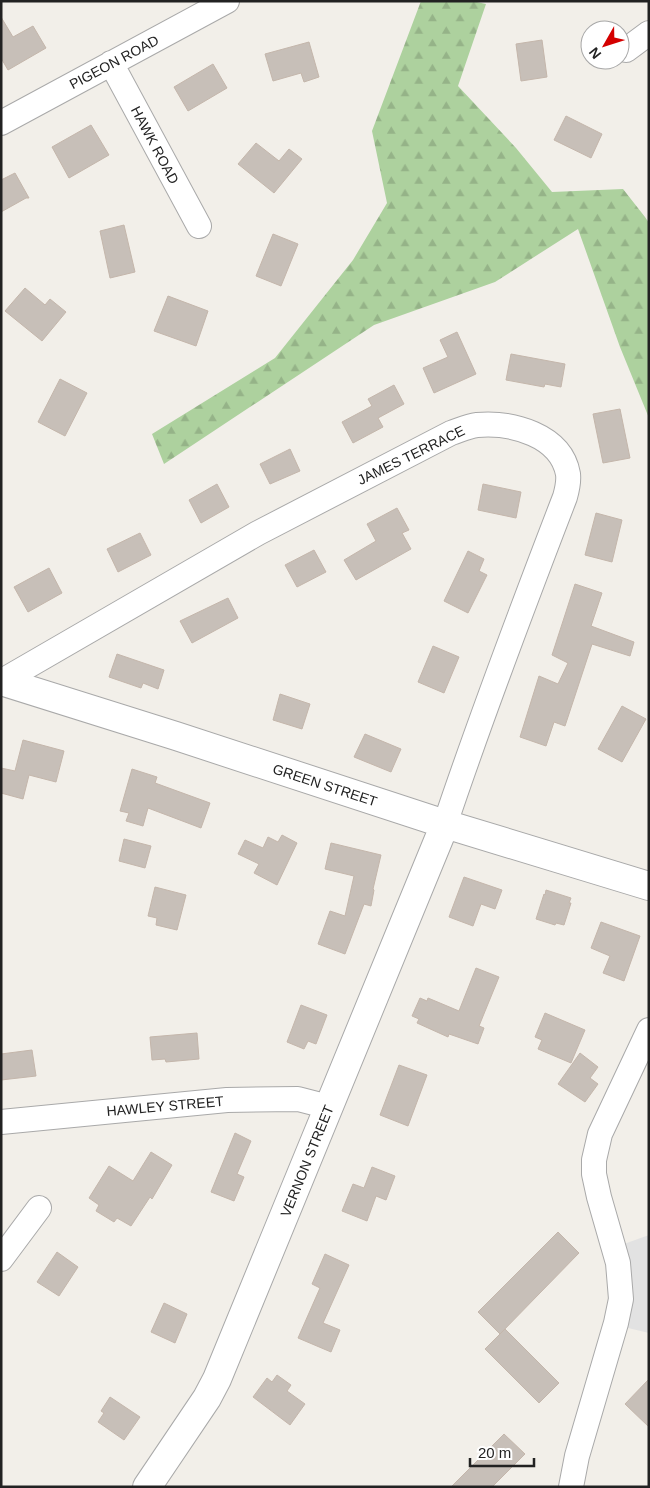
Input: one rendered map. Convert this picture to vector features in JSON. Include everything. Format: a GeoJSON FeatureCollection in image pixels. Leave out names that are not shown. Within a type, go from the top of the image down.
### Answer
{"type":"FeatureCollection","features":[{"type":"Feature","properties":{"kind":"street","name":"PIGEON ROAD"},"geometry":{"type":"LineString","coordinates":[[1,123],[227,1]]}},
{"type":"Feature","properties":{"kind":"street"},"geometry":{"type":"LineString","coordinates":[[630,47],[649,33]]}},
{"type":"Feature","properties":{"kind":"street","name":"HAWK ROAD"},"geometry":{"type":"LineString","coordinates":[[111,64],[199,226]]}},
{"type":"Feature","properties":{"kind":"street","name":"JAMES TERRACE"},"geometry":{"type":"LineString","coordinates":[[1,681],[258,533],[452,433],[468,427],[485,425],[532,432],[548,442],[559,454],[568,474],[568,486],[497,674],[445,824]]}},
{"type":"Feature","properties":{"kind":"street","name":"GREEN STREET"},"geometry":{"type":"LineString","coordinates":[[1,681],[445,824],[649,886]]}},
{"type":"Feature","properties":{"kind":"street","name":"VERNON STREET"},"geometry":{"type":"LineString","coordinates":[[147,1487],[207,1398],[217,1379],[445,824]]}},
{"type":"Feature","properties":{"kind":"street"},"geometry":{"type":"LineString","coordinates":[[571,1487],[577,1456],[616,1323],[621,1299],[618,1263],[599,1197],[594,1174],[594,1160],[600,1134],[646,1044]]}},
{"type":"Feature","properties":{"kind":"street","name":"HAWLEY STREET"},"geometry":{"type":"LineString","coordinates":[[1,1122],[227,1100],[298,1099],[329,1107]]}},
{"type":"Feature","properties":{"kind":"street"},"geometry":{"type":"LineString","coordinates":[[1,1259],[39,1208]]}},
{"type":"Feature","properties":{"kind":"green space"},"geometry":{"type":"Polygon","coordinates":[[[421,1],[472,1],[486,4],[458,86],[516,148],[552,192],[623,189],[649,223],[649,418],[620,347],[578,229],[495,282],[374,325],[164,464],[152,434],[275,358],[353,260],[387,203],[372,131],[421,1]]]}},
{"type":"Feature","properties":{"kind":"shaded area"},"geometry":{"type":"Polygon","coordinates":[[[649,1235],[649,1333],[624,1327],[624,1244],[649,1235]]]}},
{"type":"Feature","properties":{"kind":"building"},"geometry":{"type":"Polygon","coordinates":[[[1,17],[13,37],[33,26],[46,48],[8,70],[1,58],[1,17]]]}},
{"type":"Feature","properties":{"kind":"building"},"geometry":{"type":"Polygon","coordinates":[[[542,40],[547,77],[521,81],[516,44],[542,40]]]}},
{"type":"Feature","properties":{"kind":"building"},"geometry":{"type":"Polygon","coordinates":[[[309,42],[319,77],[304,82],[301,73],[273,81],[265,54],[309,42]]]}},
{"type":"Feature","properties":{"kind":"building"},"geometry":{"type":"Polygon","coordinates":[[[213,64],[227,88],[188,111],[174,87],[213,64]]]}},
{"type":"Feature","properties":{"kind":"building"},"geometry":{"type":"Polygon","coordinates":[[[566,116],[602,134],[591,158],[554,140],[566,116]]]}},
{"type":"Feature","properties":{"kind":"building"},"geometry":{"type":"Polygon","coordinates":[[[91,125],[109,155],[69,178],[52,147],[91,125]]]}},
{"type":"Feature","properties":{"kind":"building"},"geometry":{"type":"Polygon","coordinates":[[[256,143],[279,161],[289,149],[302,159],[274,193],[238,164],[256,143]]]}},
{"type":"Feature","properties":{"kind":"building"},"geometry":{"type":"Polygon","coordinates":[[[15,173],[29,198],[1,212],[1,180],[15,173]]]}},
{"type":"Feature","properties":{"kind":"building"},"geometry":{"type":"Polygon","coordinates":[[[124,225],[135,272],[110,278],[100,231],[124,225]]]}},
{"type":"Feature","properties":{"kind":"building"},"geometry":{"type":"Polygon","coordinates":[[[273,234],[298,244],[281,286],[256,276],[273,234]]]}},
{"type":"Feature","properties":{"kind":"building"},"geometry":{"type":"Polygon","coordinates":[[[25,288],[45,305],[50,299],[66,312],[42,341],[5,311],[25,288]]]}},
{"type":"Feature","properties":{"kind":"building"},"geometry":{"type":"Polygon","coordinates":[[[168,296],[208,311],[196,346],[154,331],[168,296]]]}},
{"type":"Feature","properties":{"kind":"building"},"geometry":{"type":"Polygon","coordinates":[[[457,332],[476,374],[434,393],[423,368],[448,357],[440,340],[457,332]]]}},
{"type":"Feature","properties":{"kind":"building"},"geometry":{"type":"Polygon","coordinates":[[[511,354],[565,364],[561,387],[545,384],[544,387],[506,380],[511,354]]]}},
{"type":"Feature","properties":{"kind":"building"},"geometry":{"type":"Polygon","coordinates":[[[60,379],[87,393],[65,436],[38,422],[60,379]]]}},
{"type":"Feature","properties":{"kind":"building"},"geometry":{"type":"Polygon","coordinates":[[[394,385],[404,404],[378,418],[383,427],[353,443],[342,422],[372,406],[368,399],[394,385]]]}},
{"type":"Feature","properties":{"kind":"building"},"geometry":{"type":"Polygon","coordinates":[[[620,409],[630,458],[603,463],[593,414],[620,409]]]}},
{"type":"Feature","properties":{"kind":"building"},"geometry":{"type":"Polygon","coordinates":[[[290,449],[300,471],[270,484],[260,464],[290,449]]]}},
{"type":"Feature","properties":{"kind":"building"},"geometry":{"type":"Polygon","coordinates":[[[217,484],[229,507],[201,523],[189,500],[217,484]]]}},
{"type":"Feature","properties":{"kind":"building"},"geometry":{"type":"Polygon","coordinates":[[[483,484],[521,492],[516,518],[478,510],[483,484]]]}},
{"type":"Feature","properties":{"kind":"building"},"geometry":{"type":"Polygon","coordinates":[[[397,508],[409,530],[402,533],[411,549],[356,580],[344,560],[376,541],[367,524],[397,508]]]}},
{"type":"Feature","properties":{"kind":"building"},"geometry":{"type":"Polygon","coordinates":[[[596,513],[622,520],[612,562],[585,555],[596,513]]]}},
{"type":"Feature","properties":{"kind":"building"},"geometry":{"type":"Polygon","coordinates":[[[140,533],[151,555],[118,572],[107,549],[140,533]]]}},
{"type":"Feature","properties":{"kind":"building"},"geometry":{"type":"Polygon","coordinates":[[[314,550],[326,572],[297,587],[285,565],[314,550]]]}},
{"type":"Feature","properties":{"kind":"building"},"geometry":{"type":"Polygon","coordinates":[[[468,551],[484,559],[479,571],[487,575],[468,613],[444,601],[468,551]]]}},
{"type":"Feature","properties":{"kind":"building"},"geometry":{"type":"Polygon","coordinates":[[[49,568],[62,593],[28,612],[14,587],[49,568]]]}},
{"type":"Feature","properties":{"kind":"building"},"geometry":{"type":"Polygon","coordinates":[[[575,584],[602,593],[591,626],[634,642],[630,656],[592,644],[565,726],[554,722],[546,746],[520,737],[539,676],[558,684],[568,663],[552,655],[575,584]]]}},
{"type":"Feature","properties":{"kind":"building"},"geometry":{"type":"Polygon","coordinates":[[[228,598],[238,618],[192,643],[180,621],[228,598]]]}},
{"type":"Feature","properties":{"kind":"building"},"geometry":{"type":"Polygon","coordinates":[[[433,646],[459,657],[444,693],[418,682],[433,646]]]}},
{"type":"Feature","properties":{"kind":"building"},"geometry":{"type":"Polygon","coordinates":[[[117,654],[164,670],[158,689],[143,683],[141,688],[109,677],[117,654]]]}},
{"type":"Feature","properties":{"kind":"building"},"geometry":{"type":"Polygon","coordinates":[[[280,694],[310,704],[302,729],[273,720],[280,694]]]}},
{"type":"Feature","properties":{"kind":"building"},"geometry":{"type":"Polygon","coordinates":[[[622,706],[646,719],[622,762],[598,749],[622,706]]]}},
{"type":"Feature","properties":{"kind":"building"},"geometry":{"type":"Polygon","coordinates":[[[365,734],[401,749],[391,772],[354,757],[365,734]]]}},
{"type":"Feature","properties":{"kind":"building"},"geometry":{"type":"Polygon","coordinates":[[[23,740],[64,751],[56,782],[29,775],[23,799],[1,793],[1,768],[15,771],[23,740]]]}},
{"type":"Feature","properties":{"kind":"building"},"geometry":{"type":"Polygon","coordinates":[[[132,769],[157,777],[155,783],[210,803],[201,828],[148,808],[143,826],[126,821],[129,813],[120,811],[132,769]]]}},
{"type":"Feature","properties":{"kind":"building"},"geometry":{"type":"Polygon","coordinates":[[[282,835],[297,843],[277,885],[254,873],[259,864],[238,854],[245,840],[263,848],[268,837],[278,842],[282,835]]]}},
{"type":"Feature","properties":{"kind":"building"},"geometry":{"type":"Polygon","coordinates":[[[124,839],[151,846],[145,868],[119,861],[124,839]]]}},
{"type":"Feature","properties":{"kind":"building"},"geometry":{"type":"Polygon","coordinates":[[[331,843],[381,855],[371,906],[364,904],[345,954],[318,944],[330,911],[345,916],[354,876],[325,869],[331,843]]]}},
{"type":"Feature","properties":{"kind":"building"},"geometry":{"type":"Polygon","coordinates":[[[464,877],[502,890],[495,909],[481,904],[473,926],[449,917],[464,877]]]}},
{"type":"Feature","properties":{"kind":"building"},"geometry":{"type":"Polygon","coordinates":[[[155,887],[186,895],[177,930],[156,925],[157,918],[148,916],[155,887]]]}},
{"type":"Feature","properties":{"kind":"building"},"geometry":{"type":"Polygon","coordinates":[[[546,890],[571,898],[564,925],[556,923],[555,925],[536,919],[546,890]]]}},
{"type":"Feature","properties":{"kind":"building"},"geometry":{"type":"Polygon","coordinates":[[[601,922],[640,936],[624,981],[603,973],[610,956],[591,948],[601,922]]]}},
{"type":"Feature","properties":{"kind":"building"},"geometry":{"type":"Polygon","coordinates":[[[476,968],[499,977],[479,1026],[484,1028],[478,1044],[449,1034],[448,1037],[417,1023],[419,1019],[412,1016],[420,998],[427,1001],[428,998],[459,1011],[476,968]]]}},
{"type":"Feature","properties":{"kind":"building"},"geometry":{"type":"Polygon","coordinates":[[[301,1005],[327,1015],[316,1044],[308,1041],[304,1049],[287,1042],[301,1005]]]}},
{"type":"Feature","properties":{"kind":"building"},"geometry":{"type":"Polygon","coordinates":[[[545,1013],[585,1030],[571,1063],[538,1049],[542,1040],[535,1037],[545,1013]]]}},
{"type":"Feature","properties":{"kind":"building"},"geometry":{"type":"Polygon","coordinates":[[[197,1033],[199,1059],[166,1062],[165,1059],[152,1060],[150,1037],[197,1033]]]}},
{"type":"Feature","properties":{"kind":"building"},"geometry":{"type":"Polygon","coordinates":[[[32,1050],[36,1076],[1,1080],[1,1054],[32,1050]]]}},
{"type":"Feature","properties":{"kind":"building"},"geometry":{"type":"Polygon","coordinates":[[[580,1053],[598,1067],[590,1078],[598,1084],[585,1102],[558,1084],[580,1053]]]}},
{"type":"Feature","properties":{"kind":"building"},"geometry":{"type":"Polygon","coordinates":[[[399,1065],[427,1075],[408,1126],[380,1115],[399,1065]]]}},
{"type":"Feature","properties":{"kind":"building"},"geometry":{"type":"Polygon","coordinates":[[[235,1133],[251,1141],[237,1174],[244,1177],[234,1201],[211,1192],[235,1133]]]}},
{"type":"Feature","properties":{"kind":"building"},"geometry":{"type":"Polygon","coordinates":[[[151,1152],[172,1165],[152,1199],[150,1197],[131,1226],[117,1218],[114,1222],[96,1211],[99,1205],[89,1198],[109,1166],[133,1181],[151,1152]]]}},
{"type":"Feature","properties":{"kind":"building"},"geometry":{"type":"Polygon","coordinates":[[[372,1167],[395,1176],[386,1200],[376,1196],[367,1221],[342,1211],[353,1184],[364,1188],[372,1167]]]}},
{"type":"Feature","properties":{"kind":"building"},"geometry":{"type":"Polygon","coordinates":[[[558,1232],[579,1253],[500,1334],[478,1312],[558,1232]]]}},
{"type":"Feature","properties":{"kind":"building"},"geometry":{"type":"Polygon","coordinates":[[[57,1252],[78,1267],[59,1296],[37,1282],[57,1252]]]}},
{"type":"Feature","properties":{"kind":"building"},"geometry":{"type":"Polygon","coordinates":[[[325,1254],[349,1265],[323,1323],[340,1330],[331,1352],[298,1338],[320,1288],[312,1284],[325,1254]]]}},
{"type":"Feature","properties":{"kind":"building"},"geometry":{"type":"Polygon","coordinates":[[[164,1303],[187,1314],[175,1343],[151,1332],[164,1303]]]}},
{"type":"Feature","properties":{"kind":"building"},"geometry":{"type":"Polygon","coordinates":[[[505,1329],[559,1383],[539,1403],[485,1349],[505,1329]]]}},
{"type":"Feature","properties":{"kind":"building"},"geometry":{"type":"Polygon","coordinates":[[[277,1375],[291,1385],[287,1391],[305,1404],[290,1425],[253,1397],[267,1378],[272,1382],[277,1375]]]}},
{"type":"Feature","properties":{"kind":"building"},"geometry":{"type":"Polygon","coordinates":[[[649,1379],[649,1427],[625,1404],[649,1379]]]}},
{"type":"Feature","properties":{"kind":"building"},"geometry":{"type":"Polygon","coordinates":[[[110,1397],[140,1417],[124,1440],[98,1422],[104,1413],[101,1411],[110,1397]]]}},
{"type":"Feature","properties":{"kind":"building"},"geometry":{"type":"Polygon","coordinates":[[[504,1434],[525,1454],[492,1487],[451,1487],[504,1434]]]}}]}
